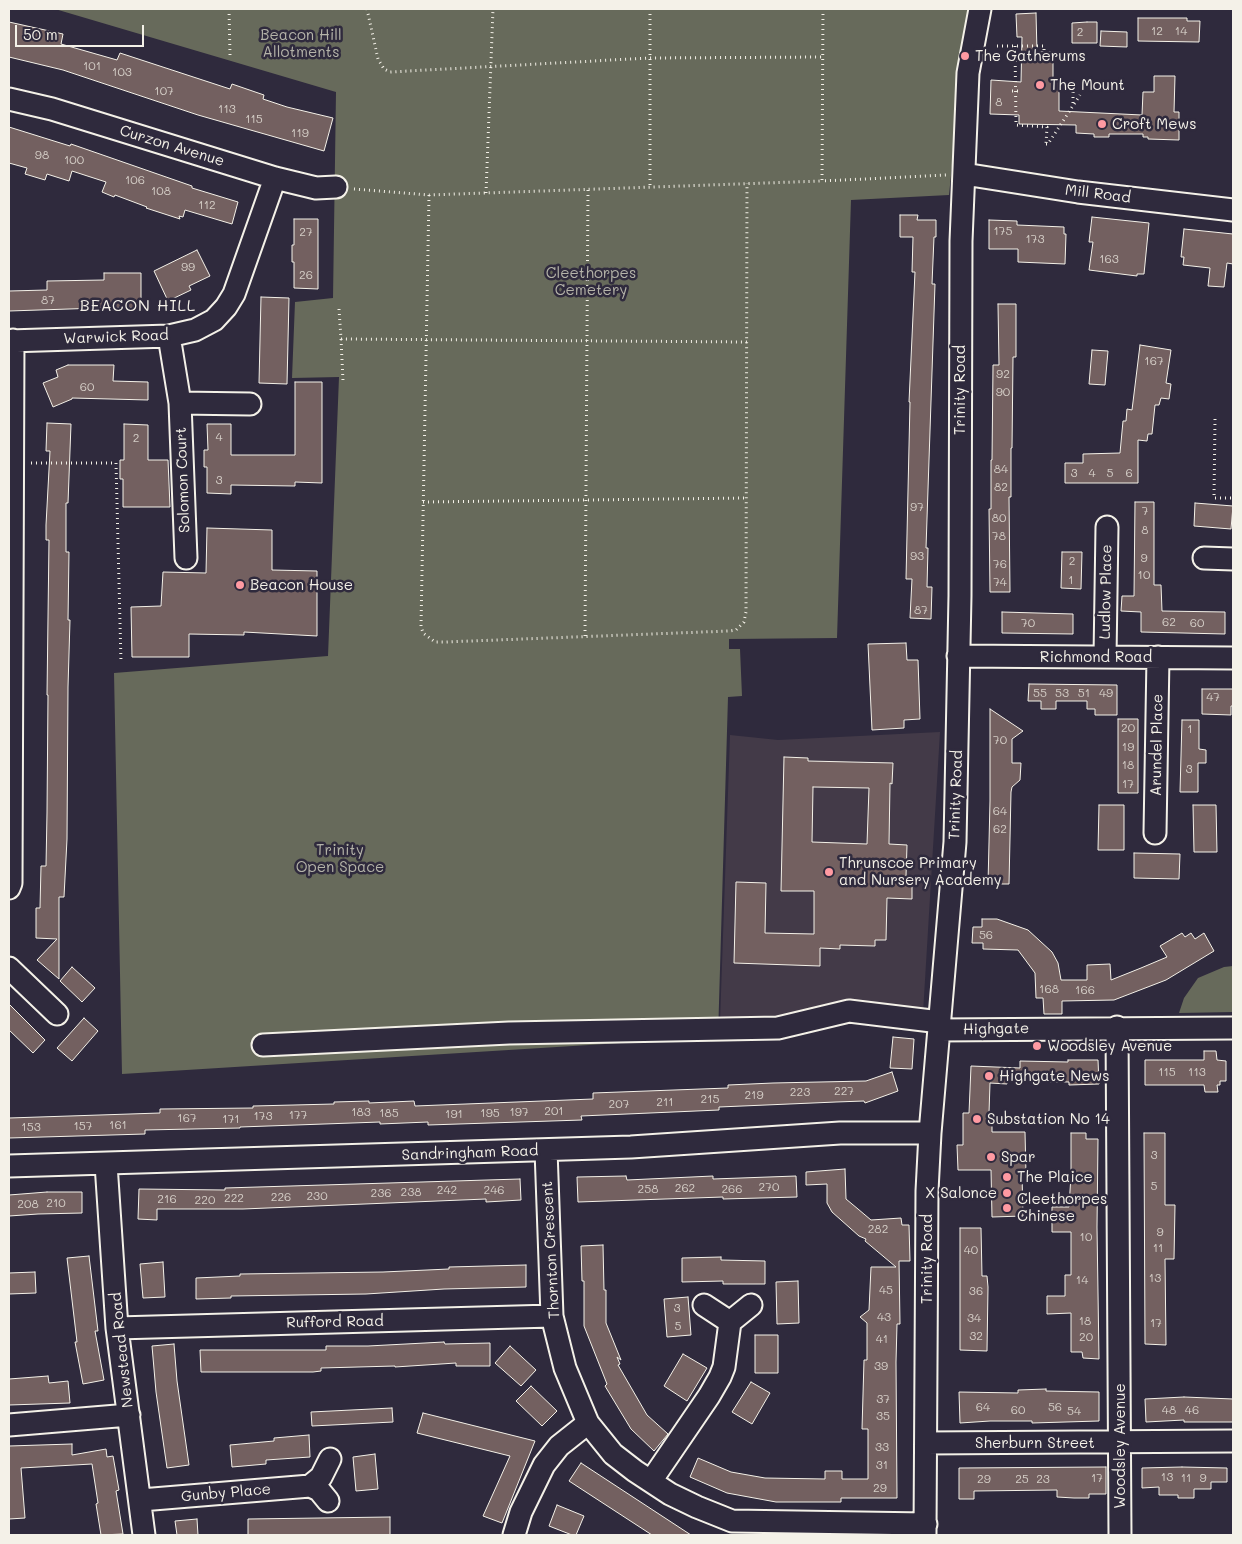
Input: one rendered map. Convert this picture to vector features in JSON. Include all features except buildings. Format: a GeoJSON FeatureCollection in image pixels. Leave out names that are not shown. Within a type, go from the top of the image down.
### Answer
{"type":"FeatureCollection","features":[{"type":"Feature","properties":{"kind":"street","name":"Trinity Road"},"geometry":{"type":"LineString","coordinates":[[926,1529],[927,1200],[930,1133],[955,842],[961,241],[968,73],[980,9]]}},
{"type":"Feature","properties":{"kind":"street","name":"Curzon Avenue"},"geometry":{"type":"LineString","coordinates":[[9,99],[52,109],[275,178],[316,188],[336,187]]}},
{"type":"Feature","properties":{"kind":"street","name":"Mill Road"},"geometry":{"type":"LineString","coordinates":[[964,174],[1078,192],[1233,210]]}},
{"type":"Feature","properties":{"kind":"street","name":"Warwick Road"},"geometry":{"type":"LineString","coordinates":[[11,341],[169,336],[195,330],[214,320],[226,307],[234,294],[275,178]]}},
{"type":"Feature","properties":{"kind":"street","name":"Solomon Court"},"geometry":{"type":"LineString","coordinates":[[169,336],[180,403],[186,558]]}},
{"type":"Feature","properties":{"kind":"street"},"geometry":{"type":"LineString","coordinates":[[9,888],[11,883],[10,749],[13,462],[11,341]]}},
{"type":"Feature","properties":{"kind":"street"},"geometry":{"type":"LineString","coordinates":[[180,403],[250,404]]}},
{"type":"Feature","properties":{"kind":"street","name":"Ludlow Place"},"geometry":{"type":"LineString","coordinates":[[1105,657],[1107,527]]}},
{"type":"Feature","properties":{"kind":"street"},"geometry":{"type":"LineString","coordinates":[[1204,558],[1233,559]]}},
{"type":"Feature","properties":{"kind":"street","name":"Richmond Road"},"geometry":{"type":"LineString","coordinates":[[958,656],[1233,658]]}},
{"type":"Feature","properties":{"kind":"street","name":"Arundel Place"},"geometry":{"type":"LineString","coordinates":[[1156,833],[1158,657]]}},
{"type":"Feature","properties":{"kind":"street"},"geometry":{"type":"LineString","coordinates":[[9,968],[57,1014]]}},
{"type":"Feature","properties":{"kind":"street","name":"Highgate"},"geometry":{"type":"LineString","coordinates":[[263,1045],[509,1033],[778,1028],[849,1011],[940,1026],[1233,1028]]}},
{"type":"Feature","properties":{"kind":"street","name":"Woodsley Avenue"},"geometry":{"type":"LineString","coordinates":[[1117,1028],[1120,1535]]}},
{"type":"Feature","properties":{"kind":"street","name":"Sandringham Road"},"geometry":{"type":"LineString","coordinates":[[9,1166],[631,1148],[840,1133],[930,1133]]}},
{"type":"Feature","properties":{"kind":"street","name":"Thornton Crescent"},"geometry":{"type":"LineString","coordinates":[[546,1150],[552,1316],[565,1368],[588,1423],[613,1454],[670,1494],[697,1507],[731,1528],[926,1529]]}},
{"type":"Feature","properties":{"kind":"street","name":"Newstead Road"},"geometry":{"type":"LineString","coordinates":[[106,1164],[118,1328],[144,1535]]}},
{"type":"Feature","properties":{"kind":"street"},"geometry":{"type":"LineString","coordinates":[[704,1305],[730,1322]]}},
{"type":"Feature","properties":{"kind":"street"},"geometry":{"type":"LineString","coordinates":[[651,1481],[710,1396],[720,1377],[724,1367],[730,1322],[751,1305]]}},
{"type":"Feature","properties":{"kind":"street","name":"Rufford Road"},"geometry":{"type":"LineString","coordinates":[[118,1328],[552,1316]]}},
{"type":"Feature","properties":{"kind":"street"},"geometry":{"type":"LineString","coordinates":[[9,1425],[129,1414]]}},
{"type":"Feature","properties":{"kind":"street"},"geometry":{"type":"LineString","coordinates":[[514,1535],[521,1512],[544,1465],[559,1446],[588,1423]]}},
{"type":"Feature","properties":{"kind":"street","name":"Sherburn Street"},"geometry":{"type":"LineString","coordinates":[[926,1443],[1233,1441]]}},
{"type":"Feature","properties":{"kind":"street"},"geometry":{"type":"LineString","coordinates":[[328,1501],[319,1490],[310,1486],[321,1477],[330,1459]]}},
{"type":"Feature","properties":{"kind":"street","name":"Gunby Place"},"geometry":{"type":"LineString","coordinates":[[141,1500],[310,1486]]}},
{"type":"Feature","properties":{"kind":"path"},"geometry":{"type":"LineString","coordinates":[[230,9],[230,55]]}},
{"type":"Feature","properties":{"kind":"path"},"geometry":{"type":"LineString","coordinates":[[367,9],[378,59],[384,69],[390,72],[649,58],[822,57]]}},
{"type":"Feature","properties":{"kind":"path"},"geometry":{"type":"LineString","coordinates":[[486,193],[493,9]]}},
{"type":"Feature","properties":{"kind":"path"},"geometry":{"type":"LineString","coordinates":[[650,9],[650,187]]}},
{"type":"Feature","properties":{"kind":"path"},"geometry":{"type":"LineString","coordinates":[[822,181],[823,9]]}},
{"type":"Feature","properties":{"kind":"path"},"geometry":{"type":"LineString","coordinates":[[996,46],[1044,46],[1044,52]]}},
{"type":"Feature","properties":{"kind":"path"},"geometry":{"type":"LineString","coordinates":[[1014,46],[1016,126],[1047,127],[1046,144],[1048,144],[1048,149]]}},
{"type":"Feature","properties":{"kind":"path"},"geometry":{"type":"LineString","coordinates":[[1073,82],[1073,105]]}},
{"type":"Feature","properties":{"kind":"path"},"geometry":{"type":"LineString","coordinates":[[1014,91],[1021,91]]}},
{"type":"Feature","properties":{"kind":"path"},"geometry":{"type":"LineString","coordinates":[[1048,144],[1080,95]]}},
{"type":"Feature","properties":{"kind":"path"},"geometry":{"type":"LineString","coordinates":[[336,187],[429,195],[964,174]]}},
{"type":"Feature","properties":{"kind":"path"},"geometry":{"type":"LineString","coordinates":[[429,195],[421,626],[423,633],[435,642],[445,642],[736,630],[744,622],[746,612],[747,183]]}},
{"type":"Feature","properties":{"kind":"path"},"geometry":{"type":"LineString","coordinates":[[585,636],[588,189]]}},
{"type":"Feature","properties":{"kind":"path"},"geometry":{"type":"LineString","coordinates":[[338,309],[343,382]]}},
{"type":"Feature","properties":{"kind":"path"},"geometry":{"type":"LineString","coordinates":[[341,339],[747,342]]}},
{"type":"Feature","properties":{"kind":"path"},"geometry":{"type":"LineString","coordinates":[[1215,419],[1214,498],[1233,498]]}},
{"type":"Feature","properties":{"kind":"path"},"geometry":{"type":"LineString","coordinates":[[13,462],[116,463],[122,662]]}},
{"type":"Feature","properties":{"kind":"path"},"geometry":{"type":"LineString","coordinates":[[424,502],[746,498]]}},
{"type":"Feature","properties":{"kind":"shaded area","name":"Thrunscoe Primary and Nursery Academy"},"geometry":{"type":"Polygon","coordinates":[[[940,732],[923,1013],[720,1022],[730,735],[778,740],[940,732]]]}},
{"type":"Feature","properties":{"kind":"green space"},"geometry":{"type":"Polygon","coordinates":[[[55,9],[968,9],[949,195],[851,200],[837,638],[729,639],[729,649],[740,649],[742,696],[728,697],[718,1037],[122,1074],[114,673],[328,656],[339,377],[292,378],[295,302],[333,298],[336,92],[55,9]]]}},
{"type":"Feature","properties":{"kind":"green space"},"geometry":{"type":"Polygon","coordinates":[[[1233,966],[1233,1012],[1179,1013],[1184,998],[1198,978],[1224,967],[1233,966]]]}},
{"type":"Feature","properties":{"kind":"place","name":"The Gatherums"},"geometry":{"type":"Point","coordinates":[965,56]}},
{"type":"Feature","properties":{"kind":"place","name":"The Mount"},"geometry":{"type":"Point","coordinates":[1040,85]}},
{"type":"Feature","properties":{"kind":"place","name":"Croft Mews"},"geometry":{"type":"Point","coordinates":[1102,124]}},
{"type":"Feature","properties":{"kind":"place","name":"Beacon House"},"geometry":{"type":"Point","coordinates":[240,585]}},
{"type":"Feature","properties":{"kind":"place","name":"Thrunscoe Primary and Nursery Academy"},"geometry":{"type":"Point","coordinates":[829,872]}},
{"type":"Feature","properties":{"kind":"place","name":"Woodsley Avenue"},"geometry":{"type":"Point","coordinates":[1037,1046]}},
{"type":"Feature","properties":{"kind":"place","name":"Highgate News"},"geometry":{"type":"Point","coordinates":[989,1076]}},
{"type":"Feature","properties":{"kind":"place","name":"Substation No 14"},"geometry":{"type":"Point","coordinates":[977,1119]}},
{"type":"Feature","properties":{"kind":"place","name":"Spar"},"geometry":{"type":"Point","coordinates":[991,1157]}},
{"type":"Feature","properties":{"kind":"place","name":"The Plaice"},"geometry":{"type":"Point","coordinates":[1007,1177]}},
{"type":"Feature","properties":{"kind":"place","name":"X Salonce"},"geometry":{"type":"Point","coordinates":[1007,1193]}},
{"type":"Feature","properties":{"kind":"place","name":"Cleethorpes Chinese"},"geometry":{"type":"Point","coordinates":[1007,1208]}},
{"type":"Feature","properties":{"kind":"district","name":"BEACON HILL"},"geometry":{"type":"Point","coordinates":[138,306]}},
{"type":"Feature","properties":{"kind":"park label","name":"Beacon Hill Allotments"},"geometry":{"type":"Point","coordinates":[301,44]}},
{"type":"Feature","properties":{"kind":"park label","name":"Cleethorpes Cemetery"},"geometry":{"type":"Point","coordinates":[591,282]}},
{"type":"Feature","properties":{"kind":"park label","name":"Trinity Open Space"},"geometry":{"type":"Point","coordinates":[340,858]}}]}
